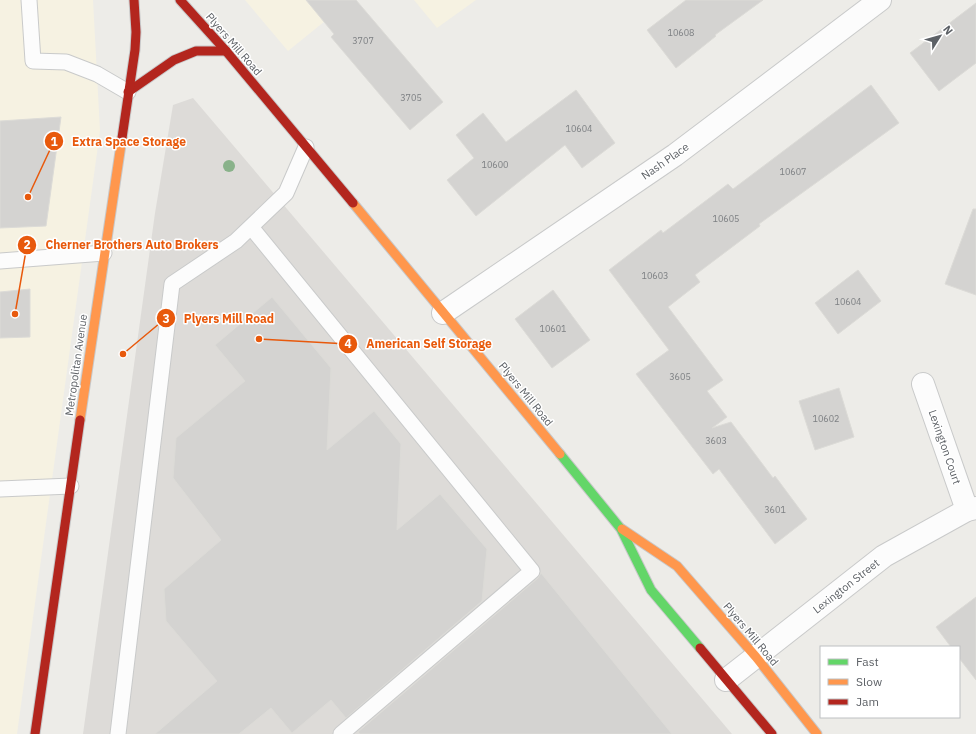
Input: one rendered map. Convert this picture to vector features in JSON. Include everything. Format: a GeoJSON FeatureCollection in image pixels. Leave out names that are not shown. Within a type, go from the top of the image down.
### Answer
{"type":"FeatureCollection","features":[{"type":"Feature","properties":{"kind":"street","name":"Metropolitan Avenue"},"geometry":{"type":"LineString","coordinates":[[35,734],[128,92],[136,32],[134,0]]}},
{"type":"Feature","properties":{"kind":"street","name":"Plyers Mill Road"},"geometry":{"type":"LineString","coordinates":[[180,0],[306,147],[621,529],[651,590],[772,734]]}},
{"type":"Feature","properties":{"kind":"street","name":"Nash Place"},"geometry":{"type":"LineString","coordinates":[[444,313],[675,155],[880,0]]}},
{"type":"Feature","properties":{"kind":"street"},"geometry":{"type":"LineString","coordinates":[[128,92],[174,60],[196,51],[226,52]]}},
{"type":"Feature","properties":{"kind":"street","name":"Lexington Court"},"geometry":{"type":"LineString","coordinates":[[923,384],[971,509]]}},
{"type":"Feature","properties":{"kind":"street","name":"Lexington Street"},"geometry":{"type":"LineString","coordinates":[[726,680],[884,556],[971,509]]}},
{"type":"Feature","properties":{"kind":"street","name":"Plyers Mill Road"},"geometry":{"type":"LineString","coordinates":[[621,529],[677,566],[756,657],[817,734]]}},
{"type":"Feature","properties":{"kind":"lane"},"geometry":{"type":"LineString","coordinates":[[29,0],[33,61],[66,62],[97,74],[128,92]]}},
{"type":"Feature","properties":{"kind":"lane"},"geometry":{"type":"LineString","coordinates":[[118,734],[172,284],[236,241],[286,193],[306,147]]}},
{"type":"Feature","properties":{"kind":"lane"},"geometry":{"type":"LineString","coordinates":[[251,226],[532,571],[341,734]]}},
{"type":"Feature","properties":{"kind":"lane"},"geometry":{"type":"LineString","coordinates":[[0,261],[104,253]]}},
{"type":"Feature","properties":{"kind":"lane"},"geometry":{"type":"LineString","coordinates":[[0,489],[70,486]]}},
{"type":"Feature","properties":{"kind":"shaded area"},"geometry":{"type":"Polygon","coordinates":[[[0,0],[93,0],[100,131],[17,734],[0,734],[0,0]]]}},
{"type":"Feature","properties":{"kind":"shaded area"},"geometry":{"type":"Polygon","coordinates":[[[245,0],[351,0],[288,51],[245,0]]]}},
{"type":"Feature","properties":{"kind":"shaded area"},"geometry":{"type":"Polygon","coordinates":[[[414,0],[476,0],[437,28],[414,0]]]}},
{"type":"Feature","properties":{"kind":"shaded area"},"geometry":{"type":"Polygon","coordinates":[[[193,98],[732,734],[83,734],[155,213],[173,105],[193,98]]]}},
{"type":"Feature","properties":{"kind":"building"},"geometry":{"type":"Polygon","coordinates":[[[306,0],[356,0],[443,102],[410,130],[331,37],[334,34],[306,0]]]}},
{"type":"Feature","properties":{"kind":"building"},"geometry":{"type":"Polygon","coordinates":[[[686,0],[763,0],[715,35],[716,36],[676,68],[647,30],[686,0]]]}},
{"type":"Feature","properties":{"kind":"building"},"geometry":{"type":"Polygon","coordinates":[[[976,3],[976,63],[939,91],[910,53],[976,3]]]}},
{"type":"Feature","properties":{"kind":"building"},"geometry":{"type":"Polygon","coordinates":[[[871,85],[899,123],[759,224],[760,226],[695,275],[700,282],[668,307],[723,380],[707,391],[727,417],[712,428],[731,422],[773,478],[775,476],[807,519],[775,544],[719,469],[713,474],[636,374],[669,350],[609,270],[661,230],[663,233],[728,184],[733,189],[871,85]]]}},
{"type":"Feature","properties":{"kind":"building"},"geometry":{"type":"Polygon","coordinates":[[[576,90],[615,143],[582,168],[565,145],[476,216],[447,180],[474,158],[456,135],[483,113],[506,142],[576,90]]]}},
{"type":"Feature","properties":{"kind":"building"},"geometry":{"type":"Polygon","coordinates":[[[61,117],[46,226],[0,228],[0,121],[61,117]]]}},
{"type":"Feature","properties":{"kind":"building"},"geometry":{"type":"Polygon","coordinates":[[[973,209],[976,209],[976,295],[945,284],[973,209]]]}},
{"type":"Feature","properties":{"kind":"building"},"geometry":{"type":"Polygon","coordinates":[[[858,270],[881,301],[838,334],[815,303],[858,270]]]}},
{"type":"Feature","properties":{"kind":"building"},"geometry":{"type":"Polygon","coordinates":[[[30,289],[30,337],[0,338],[0,292],[30,289]]]}},
{"type":"Feature","properties":{"kind":"building"},"geometry":{"type":"Polygon","coordinates":[[[553,290],[590,340],[552,368],[515,319],[553,290]]]}},
{"type":"Feature","properties":{"kind":"building"},"geometry":{"type":"Polygon","coordinates":[[[272,297],[331,368],[327,450],[374,411],[401,444],[397,530],[440,494],[487,549],[482,601],[346,718],[331,700],[292,733],[271,708],[239,734],[155,734],[217,681],[166,621],[164,589],[221,540],[173,478],[176,438],[245,381],[215,345],[272,297]]]}},
{"type":"Feature","properties":{"kind":"building"},"geometry":{"type":"Polygon","coordinates":[[[839,388],[854,437],[815,450],[799,401],[839,388]]]}},
{"type":"Feature","properties":{"kind":"building"},"geometry":{"type":"Polygon","coordinates":[[[541,573],[672,734],[360,734],[358,732],[538,578],[541,573]]]}},
{"type":"Feature","properties":{"kind":"building"},"geometry":{"type":"Polygon","coordinates":[[[976,597],[976,680],[960,659],[960,646],[950,646],[936,627],[976,597]]]}},
{"type":"Feature","properties":{"kind":"traffic: fast"},"geometry":{"type":"LineString","coordinates":[[560,454],[621,529],[651,590],[700,648]]}},
{"type":"Feature","properties":{"kind":"traffic: slow"},"geometry":{"type":"LineString","coordinates":[[80,420],[122,138]]}},
{"type":"Feature","properties":{"kind":"traffic: slow"},"geometry":{"type":"LineString","coordinates":[[353,203],[560,454]]}},
{"type":"Feature","properties":{"kind":"traffic: slow"},"geometry":{"type":"LineString","coordinates":[[622,529],[677,566],[756,657],[817,734]]}},
{"type":"Feature","properties":{"kind":"traffic: jam"},"geometry":{"type":"LineString","coordinates":[[122,138],[135,50],[136,32],[134,0]]}},
{"type":"Feature","properties":{"kind":"traffic: jam"},"geometry":{"type":"LineString","coordinates":[[180,0],[226,51],[353,203]]}},
{"type":"Feature","properties":{"kind":"traffic: jam"},"geometry":{"type":"LineString","coordinates":[[128,92],[174,60],[196,51],[226,51]]}},
{"type":"Feature","properties":{"kind":"traffic: jam"},"geometry":{"type":"LineString","coordinates":[[35,734],[80,420]]}},
{"type":"Feature","properties":{"kind":"traffic: jam"},"geometry":{"type":"LineString","coordinates":[[700,648],[772,734]]}},
{"type":"Feature","properties":{"kind":"place","name":"Extra Space Storage"},"geometry":{"type":"Point","coordinates":[28,197]}},
{"type":"Feature","properties":{"kind":"place","name":"Cherner Brothers Auto Brokers"},"geometry":{"type":"Point","coordinates":[15,314]}},
{"type":"Feature","properties":{"kind":"place","name":"American Self Storage"},"geometry":{"type":"Point","coordinates":[259,339]}},
{"type":"Feature","properties":{"kind":"place","name":"Plyers Mill Road"},"geometry":{"type":"Point","coordinates":[123,354]}}]}
